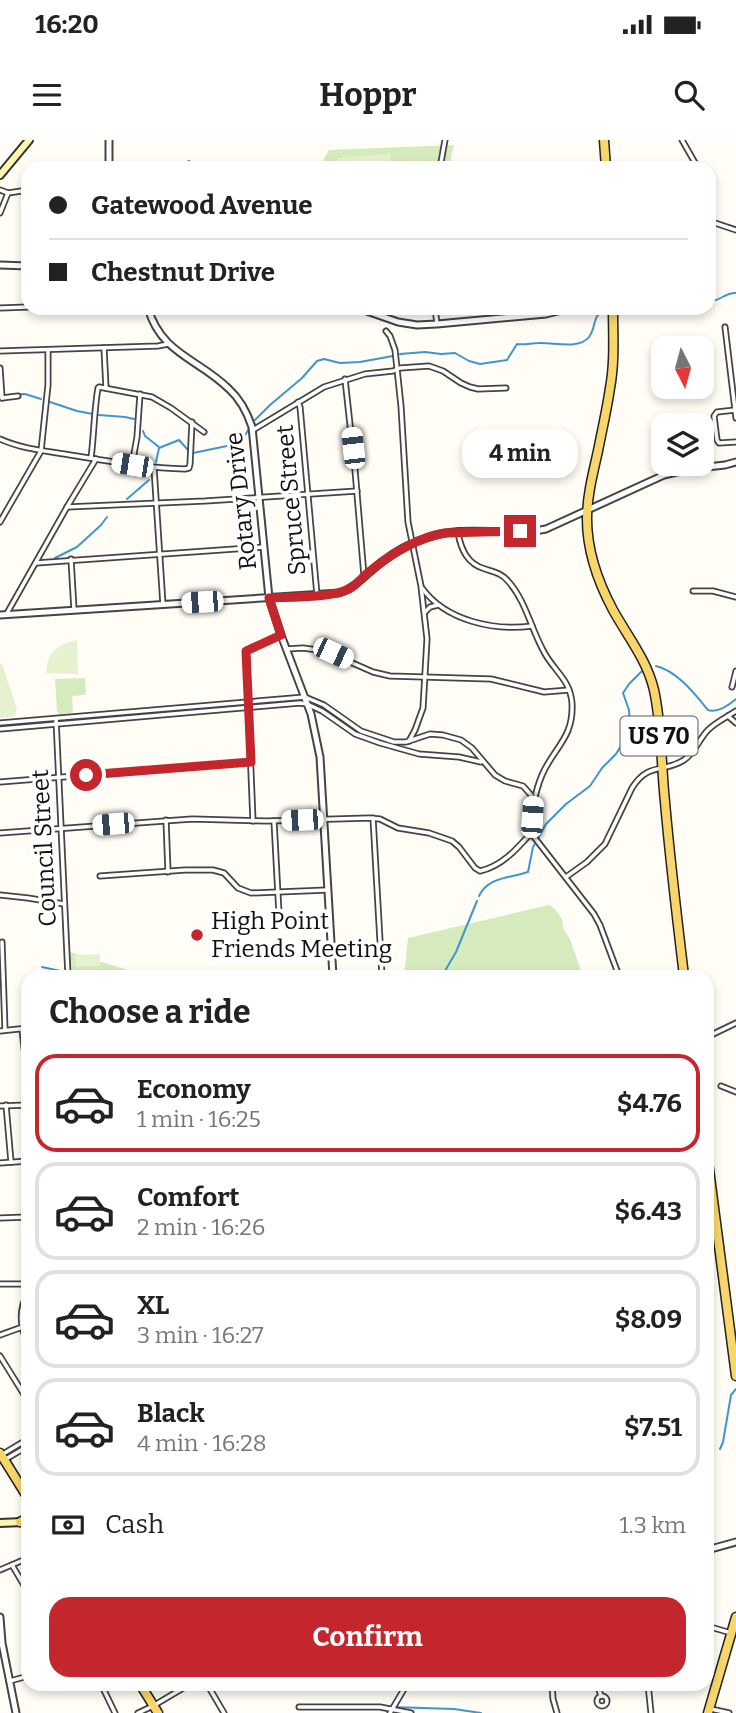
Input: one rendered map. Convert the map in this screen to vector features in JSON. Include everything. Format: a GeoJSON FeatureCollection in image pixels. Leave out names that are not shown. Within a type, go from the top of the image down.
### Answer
{"type":"FeatureCollection","features":[{"type":"Feature","properties":{"kind":"main road"},"geometry":{"type":"LineString","coordinates":[[0,175],[29,140]]}},
{"type":"Feature","properties":{"kind":"main road"},"geometry":{"type":"LineString","coordinates":[[604,140],[606,161]]}},
{"type":"Feature","properties":{"kind":"main road","name":"US 70"},"geometry":{"type":"LineString","coordinates":[[613,315],[611,385],[590,484],[587,518],[593,563],[601,585],[640,654],[653,688],[683,970]]}},
{"type":"Feature","properties":{"kind":"main road"},"geometry":{"type":"LineString","coordinates":[[714,1208],[736,1376]]}},
{"type":"Feature","properties":{"kind":"main road"},"geometry":{"type":"LineString","coordinates":[[2,1456],[21,1487]]}},
{"type":"Feature","properties":{"kind":"main road"},"geometry":{"type":"LineString","coordinates":[[0,1523],[21,1521]]}},
{"type":"Feature","properties":{"kind":"main road"},"geometry":{"type":"LineString","coordinates":[[714,1691],[736,1617]]}},
{"type":"Feature","properties":{"kind":"main road"},"geometry":{"type":"LineString","coordinates":[[144,1691],[156,1710]]}},
{"type":"Feature","properties":{"kind":"main road"},"geometry":{"type":"LineString","coordinates":[[708,1711],[714,1691]]}},
{"type":"Feature","properties":{"kind":"street"},"geometry":{"type":"LineString","coordinates":[[109,140],[109,161]]}},
{"type":"Feature","properties":{"kind":"street"},"geometry":{"type":"LineString","coordinates":[[441,161],[445,140]]}},
{"type":"Feature","properties":{"kind":"street"},"geometry":{"type":"LineString","coordinates":[[682,140],[694,161]]}},
{"type":"Feature","properties":{"kind":"street"},"geometry":{"type":"LineString","coordinates":[[0,190],[8,193],[21,191]]}},
{"type":"Feature","properties":{"kind":"street"},"geometry":{"type":"LineString","coordinates":[[0,213],[8,193]]}},
{"type":"Feature","properties":{"kind":"street"},"geometry":{"type":"LineString","coordinates":[[716,223],[736,230]]}},
{"type":"Feature","properties":{"kind":"street"},"geometry":{"type":"LineString","coordinates":[[0,265],[21,266]]}},
{"type":"Feature","properties":{"kind":"street"},"geometry":{"type":"LineString","coordinates":[[0,308],[21,307]]}},
{"type":"Feature","properties":{"kind":"street","name":"Rotary Drive"},"geometry":{"type":"LineString","coordinates":[[150,315],[155,328],[168,344],[228,387],[246,411],[253,430],[269,598],[317,738],[333,970]]}},
{"type":"Feature","properties":{"kind":"street"},"geometry":{"type":"LineString","coordinates":[[378,315],[417,325],[535,315]]}},
{"type":"Feature","properties":{"kind":"street"},"geometry":{"type":"LineString","coordinates":[[436,315],[437,324]]}},
{"type":"Feature","properties":{"kind":"street"},"geometry":{"type":"LineString","coordinates":[[725,327],[736,418]]}},
{"type":"Feature","properties":{"kind":"street"},"geometry":{"type":"LineString","coordinates":[[386,331],[393,343],[397,370],[405,496],[421,586],[427,639],[423,708],[409,741]]}},
{"type":"Feature","properties":{"kind":"street"},"geometry":{"type":"LineString","coordinates":[[0,351],[168,344]]}},
{"type":"Feature","properties":{"kind":"street"},"geometry":{"type":"LineString","coordinates":[[104,348],[106,388]]}},
{"type":"Feature","properties":{"kind":"street"},"geometry":{"type":"LineString","coordinates":[[0,522],[41,450],[48,386],[48,350]]}},
{"type":"Feature","properties":{"kind":"street"},"geometry":{"type":"LineString","coordinates":[[253,430],[324,387],[365,374],[429,366],[443,370],[470,387],[506,388]]}},
{"type":"Feature","properties":{"kind":"street"},"geometry":{"type":"LineString","coordinates":[[0,368],[1,398],[18,396]]}},
{"type":"Feature","properties":{"kind":"street"},"geometry":{"type":"LineString","coordinates":[[345,379],[364,576]]}},
{"type":"Feature","properties":{"kind":"street"},"geometry":{"type":"LineString","coordinates":[[3,615],[36,563],[93,459],[99,387],[158,400],[204,432]]}},
{"type":"Feature","properties":{"kind":"street"},"geometry":{"type":"LineString","coordinates":[[132,465],[140,394]]}},
{"type":"Feature","properties":{"kind":"street","name":"Spruce Street"},"geometry":{"type":"LineString","coordinates":[[298,402],[317,595]]}},
{"type":"Feature","properties":{"kind":"street"},"geometry":{"type":"LineString","coordinates":[[735,410],[717,412],[714,416],[719,443],[736,442]]}},
{"type":"Feature","properties":{"kind":"street"},"geometry":{"type":"LineString","coordinates":[[0,439],[18,446],[93,459],[153,468],[185,469],[190,467],[192,422]]}},
{"type":"Feature","properties":{"kind":"street"},"geometry":{"type":"LineString","coordinates":[[3,615],[346,591],[383,561],[434,535],[538,530],[553,526],[664,475],[736,462]]}},
{"type":"Feature","properties":{"kind":"street"},"geometry":{"type":"LineString","coordinates":[[153,468],[163,605]]}},
{"type":"Feature","properties":{"kind":"street"},"geometry":{"type":"LineString","coordinates":[[66,507],[357,491]]}},
{"type":"Feature","properties":{"kind":"street"},"geometry":{"type":"LineString","coordinates":[[0,834],[166,820],[373,818],[398,828],[429,833],[453,841],[480,871],[508,857],[531,833],[533,800],[542,774],[568,731],[572,711],[569,690],[544,652],[518,594],[509,581],[499,573],[480,567],[470,560],[462,548],[458,533]]}},
{"type":"Feature","properties":{"kind":"street"},"geometry":{"type":"LineString","coordinates":[[36,563],[264,547]]}},
{"type":"Feature","properties":{"kind":"street"},"geometry":{"type":"LineString","coordinates":[[71,559],[74,610]]}},
{"type":"Feature","properties":{"kind":"street"},"geometry":{"type":"LineString","coordinates":[[421,586],[438,605],[461,617],[490,626],[533,626]]}},
{"type":"Feature","properties":{"kind":"street"},"geometry":{"type":"LineString","coordinates":[[693,591],[713,591],[736,597]]}},
{"type":"Feature","properties":{"kind":"street"},"geometry":{"type":"LineString","coordinates":[[425,613],[430,607],[438,605]]}},
{"type":"Feature","properties":{"kind":"street"},"geometry":{"type":"LineString","coordinates":[[253,821],[246,651],[281,635]]}},
{"type":"Feature","properties":{"kind":"street"},"geometry":{"type":"LineString","coordinates":[[286,649],[318,649],[390,676],[491,679],[544,692],[569,690]]}},
{"type":"Feature","properties":{"kind":"street"},"geometry":{"type":"LineString","coordinates":[[732,687],[736,671]]}},
{"type":"Feature","properties":{"kind":"street"},"geometry":{"type":"LineString","coordinates":[[0,723],[305,697],[324,705],[361,731],[419,754],[484,762]]}},
{"type":"Feature","properties":{"kind":"street"},"geometry":{"type":"LineString","coordinates":[[0,729],[300,703],[328,715],[355,734],[394,744],[430,734],[453,737],[468,745],[495,775],[523,786],[533,800]]}},
{"type":"Feature","properties":{"kind":"street"},"geometry":{"type":"LineString","coordinates":[[566,877],[587,862],[605,844],[638,780],[651,770],[682,762],[708,730],[736,713]]}},
{"type":"Feature","properties":{"kind":"street"},"geometry":{"type":"LineString","coordinates":[[728,716],[736,723]]}},
{"type":"Feature","properties":{"kind":"street","name":"Council Street"},"geometry":{"type":"LineString","coordinates":[[56,719],[68,970]]}},
{"type":"Feature","properties":{"kind":"street"},"geometry":{"type":"LineString","coordinates":[[0,782],[251,762]]}},
{"type":"Feature","properties":{"kind":"street"},"geometry":{"type":"LineString","coordinates":[[373,818],[382,970]]}},
{"type":"Feature","properties":{"kind":"street"},"geometry":{"type":"LineString","coordinates":[[166,820],[168,872]]}},
{"type":"Feature","properties":{"kind":"street"},"geometry":{"type":"LineString","coordinates":[[274,821],[279,914]]}},
{"type":"Feature","properties":{"kind":"street"},"geometry":{"type":"LineString","coordinates":[[531,833],[587,902],[600,925],[617,970]]}},
{"type":"Feature","properties":{"kind":"street"},"geometry":{"type":"LineString","coordinates":[[100,876],[219,871],[238,888],[247,892],[327,890]]}},
{"type":"Feature","properties":{"kind":"street"},"geometry":{"type":"LineString","coordinates":[[0,895],[65,904]]}},
{"type":"Feature","properties":{"kind":"street"},"geometry":{"type":"LineString","coordinates":[[2,942],[3,1030],[21,1029]]}},
{"type":"Feature","properties":{"kind":"street"},"geometry":{"type":"LineString","coordinates":[[714,1034],[736,1023]]}},
{"type":"Feature","properties":{"kind":"street"},"geometry":{"type":"LineString","coordinates":[[721,1086],[736,1093]]}},
{"type":"Feature","properties":{"kind":"street"},"geometry":{"type":"LineString","coordinates":[[0,1105],[21,1105]]}},
{"type":"Feature","properties":{"kind":"street"},"geometry":{"type":"LineString","coordinates":[[6,1105],[10,1162]]}},
{"type":"Feature","properties":{"kind":"street"},"geometry":{"type":"LineString","coordinates":[[0,1163],[21,1161]]}},
{"type":"Feature","properties":{"kind":"street"},"geometry":{"type":"LineString","coordinates":[[0,1218],[21,1217]]}},
{"type":"Feature","properties":{"kind":"street"},"geometry":{"type":"LineString","coordinates":[[0,1284],[21,1284]]}},
{"type":"Feature","properties":{"kind":"street"},"geometry":{"type":"LineString","coordinates":[[0,1335],[21,1326]]}},
{"type":"Feature","properties":{"kind":"street"},"geometry":{"type":"LineString","coordinates":[[0,1356],[21,1390]]}},
{"type":"Feature","properties":{"kind":"street"},"geometry":{"type":"LineString","coordinates":[[2,1456],[21,1444]]}},
{"type":"Feature","properties":{"kind":"street"},"geometry":{"type":"LineString","coordinates":[[2,1456],[21,1449]]}},
{"type":"Feature","properties":{"kind":"street"},"geometry":{"type":"LineString","coordinates":[[714,1548],[736,1542]]}},
{"type":"Feature","properties":{"kind":"street"},"geometry":{"type":"LineString","coordinates":[[0,1570],[21,1561]]}},
{"type":"Feature","properties":{"kind":"street"},"geometry":{"type":"LineString","coordinates":[[12,1565],[21,1580]]}},
{"type":"Feature","properties":{"kind":"street"},"geometry":{"type":"LineString","coordinates":[[0,1616],[1,1640],[16,1713]]}},
{"type":"Feature","properties":{"kind":"street"},"geometry":{"type":"LineString","coordinates":[[714,1628],[731,1633]]}},
{"type":"Feature","properties":{"kind":"street"},"geometry":{"type":"LineString","coordinates":[[10,1682],[21,1678]]}},
{"type":"Feature","properties":{"kind":"street"},"geometry":{"type":"LineString","coordinates":[[104,1691],[115,1713]]}},
{"type":"Feature","properties":{"kind":"street"},"geometry":{"type":"LineString","coordinates":[[138,1713],[156,1710],[181,1691]]}},
{"type":"Feature","properties":{"kind":"street"},"geometry":{"type":"LineString","coordinates":[[211,1691],[224,1713]]}},
{"type":"Feature","properties":{"kind":"street"},"geometry":{"type":"LineString","coordinates":[[391,1711],[403,1691]]}},
{"type":"Feature","properties":{"kind":"street"},"geometry":{"type":"LineString","coordinates":[[552,1691],[557,1713]]}},
{"type":"Feature","properties":{"kind":"street"},"geometry":{"type":"LineString","coordinates":[[599,1691],[601,1696]]}},
{"type":"Feature","properties":{"kind":"street"},"geometry":{"type":"LineString","coordinates":[[649,1691],[651,1713]]}},
{"type":"Feature","properties":{"kind":"street"},"geometry":{"type":"LineString","coordinates":[[299,1707],[380,1707],[411,1713]]}},
{"type":"Feature","properties":{"kind":"street"},"geometry":{"type":"LineString","coordinates":[[323,1707],[324,1713]]}},
{"type":"Feature","properties":{"kind":"street"},"geometry":{"type":"LineString","coordinates":[[708,1711],[729,1713]]}},
{"type":"Feature","properties":{"kind":"green space"},"geometry":{"type":"Polygon","coordinates":[[[454,145],[451,161],[323,161],[329,150],[454,145]]]}},
{"type":"Feature","properties":{"kind":"green space"},"geometry":{"type":"Polygon","coordinates":[[[390,154],[390,161],[337,161],[337,158],[390,154]]]}},
{"type":"Feature","properties":{"kind":"green space"},"geometry":{"type":"Polygon","coordinates":[[[77,640],[78,674],[46,673],[54,650],[77,640]]]}},
{"type":"Feature","properties":{"kind":"green space"},"geometry":{"type":"Polygon","coordinates":[[[0,664],[17,709],[14,717],[0,718],[0,664]]]}},
{"type":"Feature","properties":{"kind":"green space"},"geometry":{"type":"Polygon","coordinates":[[[85,678],[86,693],[72,696],[73,711],[59,714],[55,679],[85,678]]]}},
{"type":"Feature","properties":{"kind":"green space"},"geometry":{"type":"Polygon","coordinates":[[[549,905],[562,919],[563,928],[570,939],[581,970],[405,970],[408,938],[549,905]]]}},
{"type":"Feature","properties":{"kind":"green space"},"geometry":{"type":"Polygon","coordinates":[[[70,952],[128,970],[72,970],[70,952]]]}},
{"type":"Feature","properties":{"kind":"green space"},"geometry":{"type":"Polygon","coordinates":[[[100,954],[100,966],[76,967],[75,955],[100,954]]]}},
{"type":"Feature","properties":{"kind":"waterway"},"geometry":{"type":"LineString","coordinates":[[716,300],[736,293]]}},
{"type":"Feature","properties":{"kind":"waterway"},"geometry":{"type":"LineString","coordinates":[[400,354],[455,353],[480,364],[507,360],[517,344],[572,344],[585,341],[598,315]]}},
{"type":"Feature","properties":{"kind":"waterway"},"geometry":{"type":"LineString","coordinates":[[255,420],[317,361],[324,359],[340,363],[360,362],[393,356]]}},
{"type":"Feature","properties":{"kind":"waterway"},"geometry":{"type":"LineString","coordinates":[[7,395],[25,394],[41,399]]}},
{"type":"Feature","properties":{"kind":"waterway"},"geometry":{"type":"LineString","coordinates":[[50,402],[93,414]]}},
{"type":"Feature","properties":{"kind":"waterway"},"geometry":{"type":"LineString","coordinates":[[99,415],[134,419]]}},
{"type":"Feature","properties":{"kind":"waterway"},"geometry":{"type":"LineString","coordinates":[[193,453],[227,446],[244,437],[250,427]]}},
{"type":"Feature","properties":{"kind":"waterway"},"geometry":{"type":"LineString","coordinates":[[143,431],[145,436],[159,447]]}},
{"type":"Feature","properties":{"kind":"waterway"},"geometry":{"type":"LineString","coordinates":[[156,462],[159,448],[179,440],[188,450]]}},
{"type":"Feature","properties":{"kind":"waterway"},"geometry":{"type":"LineString","coordinates":[[127,499],[149,480]]}},
{"type":"Feature","properties":{"kind":"waterway"},"geometry":{"type":"LineString","coordinates":[[55,558],[77,547],[107,517]]}},
{"type":"Feature","properties":{"kind":"waterway"},"geometry":{"type":"LineString","coordinates":[[656,666],[678,678],[708,710],[719,710],[736,699]]}},
{"type":"Feature","properties":{"kind":"waterway"},"geometry":{"type":"LineString","coordinates":[[479,896],[488,885],[500,879],[528,872],[533,847],[546,824],[590,786],[616,754],[627,736],[630,724],[629,710],[623,693],[642,671]]}},
{"type":"Feature","properties":{"kind":"waterway"},"geometry":{"type":"LineString","coordinates":[[446,970],[477,901]]}},
{"type":"Feature","properties":{"kind":"waterway"},"geometry":{"type":"LineString","coordinates":[[42,967],[56,970]]}},
{"type":"Feature","properties":{"kind":"waterway"},"geometry":{"type":"LineString","coordinates":[[720,1449],[731,1395],[736,1389]]}},
{"type":"Feature","properties":{"kind":"waterway"},"geometry":{"type":"LineString","coordinates":[[391,1707],[454,1709],[481,1713]]}},
{"type":"Feature","properties":{"kind":"place","name":"High Point Friends Meeting"},"geometry":{"type":"Point","coordinates":[197,935]}},
{"type":"Feature","properties":{"kind":"route"},"geometry":{"type":"LineString","coordinates":[[86,775],[251,762],[246,651],[281,635],[269,598],[346,591],[394,553],[434,535],[520,531]]}}]}
